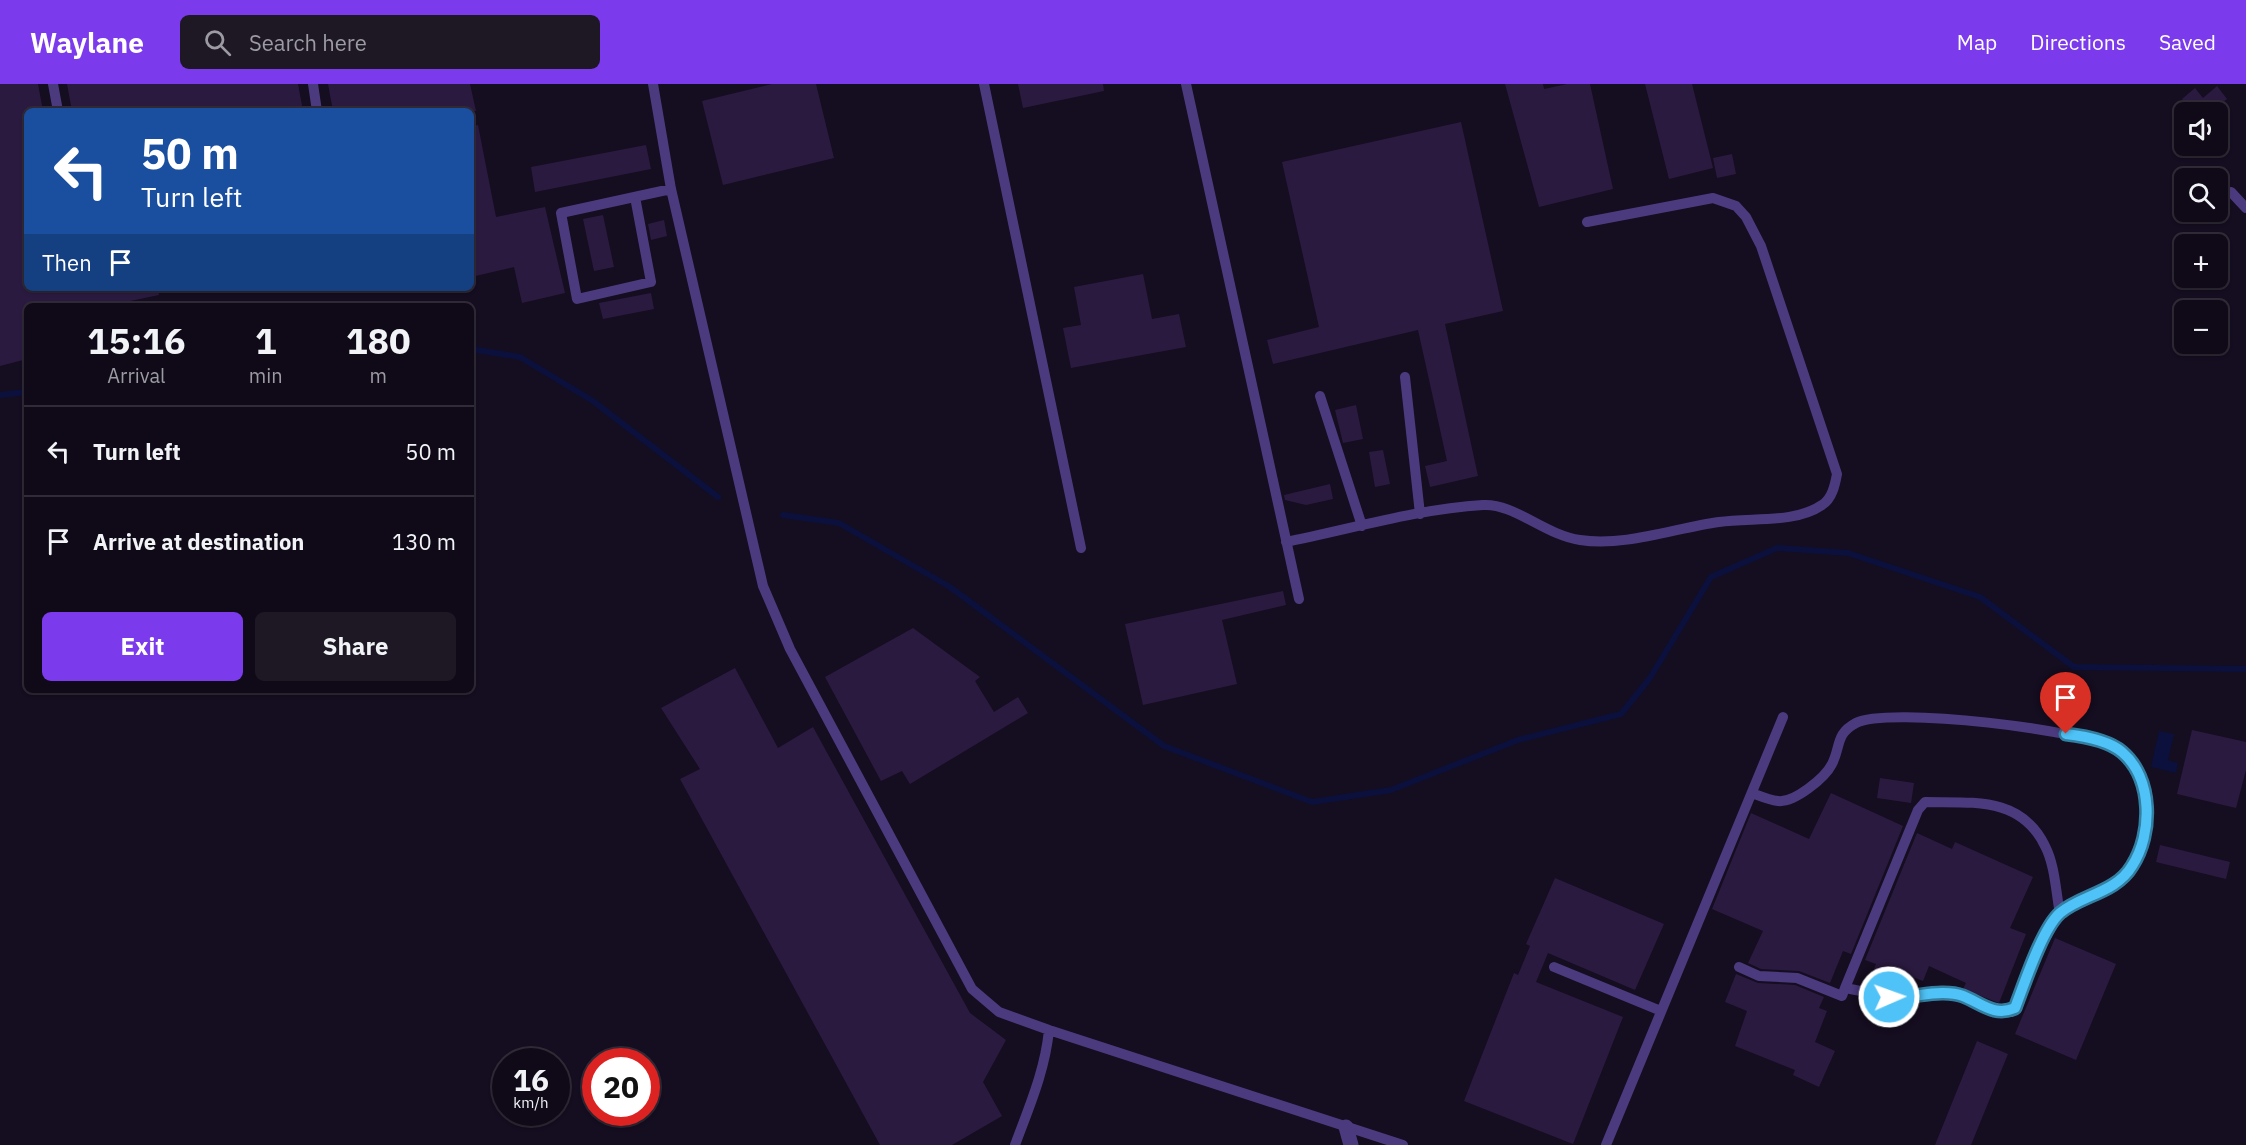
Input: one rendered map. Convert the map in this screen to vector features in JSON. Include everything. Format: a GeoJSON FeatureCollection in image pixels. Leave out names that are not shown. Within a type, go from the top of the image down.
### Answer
{"type":"FeatureCollection","features":[{"type":"Feature","properties":{"kind":"street"},"geometry":{"type":"LineString","coordinates":[[1346,1127],[1351,1145]]}},
{"type":"Feature","properties":{"kind":"lane"},"geometry":{"type":"LineString","coordinates":[[53,84],[57,108]]}},
{"type":"Feature","properties":{"kind":"lane"},"geometry":{"type":"LineString","coordinates":[[313,84],[317,108]]}},
{"type":"Feature","properties":{"kind":"lane"},"geometry":{"type":"LineString","coordinates":[[653,84],[671,189],[763,586],[790,649],[972,989],[999,1012],[1048,1030],[1403,1145]]}},
{"type":"Feature","properties":{"kind":"lane"},"geometry":{"type":"LineString","coordinates":[[984,84],[1081,548]]}},
{"type":"Feature","properties":{"kind":"lane"},"geometry":{"type":"LineString","coordinates":[[1186,84],[1299,599]]}},
{"type":"Feature","properties":{"kind":"lane"},"geometry":{"type":"LineString","coordinates":[[635,197],[651,282],[577,299],[561,213],[671,189]]}},
{"type":"Feature","properties":{"kind":"lane"},"geometry":{"type":"LineString","coordinates":[[2231,192],[2246,208]]}},
{"type":"Feature","properties":{"kind":"lane"},"geometry":{"type":"LineString","coordinates":[[1286,542],[1420,514],[1484,505],[1503,506],[1553,534],[1581,541],[1610,541],[1720,522],[1809,512],[1824,505],[1834,489],[1838,474],[1761,246],[1737,206],[1713,198],[1587,222]]}},
{"type":"Feature","properties":{"kind":"lane"},"geometry":{"type":"LineString","coordinates":[[1405,377],[1420,514]]}},
{"type":"Feature","properties":{"kind":"lane"},"geometry":{"type":"LineString","coordinates":[[1320,396],[1362,526]]}},
{"type":"Feature","properties":{"kind":"lane"},"geometry":{"type":"LineString","coordinates":[[1606,1145],[1783,717]]}},
{"type":"Feature","properties":{"kind":"lane"},"geometry":{"type":"LineString","coordinates":[[1752,793],[1780,802],[1799,795],[1832,764],[1839,737],[1856,723],[1875,717],[1978,721],[2088,737],[2121,751],[2136,771],[2148,803],[2146,822],[2132,866],[2116,883],[2060,914],[2042,943],[2015,1008],[2006,1012],[1981,1007],[1962,996],[1938,994],[1906,998],[1889,997],[1845,987]]}},
{"type":"Feature","properties":{"kind":"lane"},"geometry":{"type":"LineString","coordinates":[[1739,967],[1759,976],[1797,978],[1842,996],[1918,810],[1925,802],[1969,802],[2004,807],[2028,820],[2046,847],[2060,914]]}},
{"type":"Feature","properties":{"kind":"lane"},"geometry":{"type":"LineString","coordinates":[[1554,967],[1661,1011]]}},
{"type":"Feature","properties":{"kind":"lane"},"geometry":{"type":"LineString","coordinates":[[1015,1145],[1038,1084],[1048,1030]]}},
{"type":"Feature","properties":{"kind":"shaded area"},"geometry":{"type":"Polygon","coordinates":[[[2159,731],[2174,734],[2168,760],[2178,763],[2176,773],[2151,767],[2159,731]]]}},
{"type":"Feature","properties":{"kind":"building"},"geometry":{"type":"Polygon","coordinates":[[[0,84],[38,84],[42,108],[24,108],[24,291],[158,291],[159,295],[120,303],[24,303],[24,360],[0,366],[0,84]]]}},
{"type":"Feature","properties":{"kind":"building"},"geometry":{"type":"Polygon","coordinates":[[[67,84],[298,84],[302,108],[71,108],[67,84]]]}},
{"type":"Feature","properties":{"kind":"building"},"geometry":{"type":"Polygon","coordinates":[[[328,84],[470,84],[476,111],[474,108],[332,108],[328,84]]]}},
{"type":"Feature","properties":{"kind":"building"},"geometry":{"type":"Polygon","coordinates":[[[772,84],[816,84],[834,158],[723,185],[702,101],[772,84]]]}},
{"type":"Feature","properties":{"kind":"building"},"geometry":{"type":"Polygon","coordinates":[[[1018,84],[1103,84],[1104,91],[1023,108],[1018,84]]]}},
{"type":"Feature","properties":{"kind":"building"},"geometry":{"type":"Polygon","coordinates":[[[1505,84],[1543,84],[1544,89],[1567,84],[1590,84],[1613,189],[1539,207],[1505,84]]]}},
{"type":"Feature","properties":{"kind":"building"},"geometry":{"type":"Polygon","coordinates":[[[1645,84],[1692,84],[1713,168],[1669,179],[1645,84]]]}},
{"type":"Feature","properties":{"kind":"building"},"geometry":{"type":"Polygon","coordinates":[[[2217,86],[2227,99],[2223,102],[2184,102],[2182,99],[2195,88],[2203,98],[2217,86]]]}},
{"type":"Feature","properties":{"kind":"building"},"geometry":{"type":"Polygon","coordinates":[[[1461,122],[1503,311],[1445,324],[1478,476],[1430,487],[1425,466],[1447,461],[1418,330],[1273,364],[1267,340],[1319,327],[1282,162],[1461,122]]]}},
{"type":"Feature","properties":{"kind":"building"},"geometry":{"type":"Polygon","coordinates":[[[478,125],[496,217],[545,207],[565,293],[522,303],[514,267],[474,276],[474,126],[478,125]]]}},
{"type":"Feature","properties":{"kind":"building"},"geometry":{"type":"Polygon","coordinates":[[[646,145],[651,169],[535,192],[531,167],[646,145]]]}},
{"type":"Feature","properties":{"kind":"building"},"geometry":{"type":"Polygon","coordinates":[[[1732,154],[1736,174],[1717,178],[1713,158],[1732,154]]]}},
{"type":"Feature","properties":{"kind":"building"},"geometry":{"type":"Polygon","coordinates":[[[603,215],[614,267],[594,271],[583,219],[603,215]]]}},
{"type":"Feature","properties":{"kind":"building"},"geometry":{"type":"Polygon","coordinates":[[[664,220],[667,236],[651,240],[648,224],[664,220]]]}},
{"type":"Feature","properties":{"kind":"building"},"geometry":{"type":"Polygon","coordinates":[[[1143,274],[1152,319],[1179,314],[1186,347],[1071,368],[1063,328],[1081,325],[1074,287],[1143,274]]]}},
{"type":"Feature","properties":{"kind":"building"},"geometry":{"type":"Polygon","coordinates":[[[651,293],[654,309],[603,319],[599,303],[651,293]]]}},
{"type":"Feature","properties":{"kind":"building"},"geometry":{"type":"Polygon","coordinates":[[[1356,405],[1363,439],[1343,443],[1335,410],[1356,405]]]}},
{"type":"Feature","properties":{"kind":"building"},"geometry":{"type":"Polygon","coordinates":[[[1383,450],[1390,484],[1375,487],[1369,452],[1383,450]]]}},
{"type":"Feature","properties":{"kind":"building"},"geometry":{"type":"Polygon","coordinates":[[[1330,484],[1333,499],[1306,505],[1285,500],[1284,495],[1330,484]]]}},
{"type":"Feature","properties":{"kind":"building"},"geometry":{"type":"Polygon","coordinates":[[[1283,591],[1286,605],[1222,620],[1237,684],[1143,705],[1125,624],[1283,591]]]}},
{"type":"Feature","properties":{"kind":"building"},"geometry":{"type":"Polygon","coordinates":[[[913,628],[980,677],[975,681],[994,712],[1018,697],[1028,713],[910,784],[902,771],[881,781],[825,677],[913,628]]]}},
{"type":"Feature","properties":{"kind":"building"},"geometry":{"type":"Polygon","coordinates":[[[735,668],[778,748],[813,727],[970,1013],[1006,1040],[983,1082],[1002,1116],[952,1145],[880,1145],[680,779],[700,769],[661,708],[735,668]]]}},
{"type":"Feature","properties":{"kind":"building"},"geometry":{"type":"Polygon","coordinates":[[[2192,730],[2246,742],[2246,770],[2236,808],[2177,794],[2192,730]]]}},
{"type":"Feature","properties":{"kind":"building"},"geometry":{"type":"Polygon","coordinates":[[[1880,778],[1914,783],[1911,803],[1877,798],[1880,778]]]}},
{"type":"Feature","properties":{"kind":"building"},"geometry":{"type":"Polygon","coordinates":[[[1831,793],[1903,826],[1851,954],[1843,951],[1830,983],[1799,971],[1761,969],[1748,963],[1763,931],[1712,909],[1751,813],[1809,839],[1831,793]]]}},
{"type":"Feature","properties":{"kind":"building"},"geometry":{"type":"Polygon","coordinates":[[[1917,833],[1952,849],[1955,842],[2033,877],[2010,928],[2026,934],[1999,1003],[1963,989],[1966,983],[1929,966],[1923,981],[1910,976],[1905,990],[1870,980],[1876,964],[1865,960],[1917,833]]]}},
{"type":"Feature","properties":{"kind":"building"},"geometry":{"type":"Polygon","coordinates":[[[2160,845],[2230,862],[2226,879],[2156,862],[2160,845]]]}},
{"type":"Feature","properties":{"kind":"building"},"geometry":{"type":"Polygon","coordinates":[[[1555,878],[1664,924],[1635,990],[1548,953],[1536,982],[1623,1017],[1573,1144],[1464,1101],[1514,973],[1518,975],[1530,946],[1526,944],[1555,878]]]}},
{"type":"Feature","properties":{"kind":"building"},"geometry":{"type":"Polygon","coordinates":[[[2055,938],[2116,964],[2076,1060],[2015,1034],[2055,938]]]}},
{"type":"Feature","properties":{"kind":"building"},"geometry":{"type":"Polygon","coordinates":[[[1736,974],[1758,983],[1795,985],[1824,997],[1819,1008],[1827,1011],[1815,1042],[1835,1051],[1819,1087],[1793,1075],[1795,1070],[1735,1046],[1747,1011],[1725,1002],[1736,974]]]}},
{"type":"Feature","properties":{"kind":"building"},"geometry":{"type":"Polygon","coordinates":[[[1977,1041],[2008,1054],[1971,1145],[1935,1145],[1977,1041]]]}},
{"type":"Feature","properties":{"kind":"waterway"},"geometry":{"type":"LineString","coordinates":[[474,349],[520,357],[593,401],[718,497]]}},
{"type":"Feature","properties":{"kind":"waterway"},"geometry":{"type":"LineString","coordinates":[[0,395],[24,392]]}},
{"type":"Feature","properties":{"kind":"waterway"},"geometry":{"type":"LineString","coordinates":[[783,515],[839,523],[950,587],[1164,746],[1312,802],[1391,790],[1518,740],[1621,714],[1650,678],[1711,577],[1777,548],[1848,553],[1980,597],[2074,667],[2246,669]]}},
{"type":"Feature","properties":{"kind":"route"},"geometry":{"type":"LineString","coordinates":[[1889,997],[1906,998],[1929,994],[1962,996],[1981,1007],[2006,1012],[2015,1008],[2042,943],[2060,914],[2116,883],[2132,866],[2143,839],[2148,803],[2136,771],[2121,751],[2088,737],[2066,734]]}}]}
